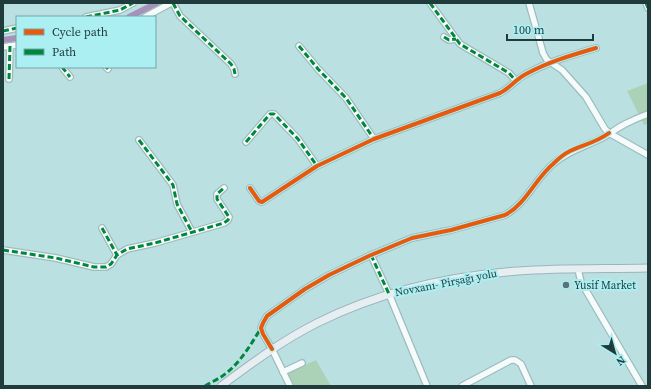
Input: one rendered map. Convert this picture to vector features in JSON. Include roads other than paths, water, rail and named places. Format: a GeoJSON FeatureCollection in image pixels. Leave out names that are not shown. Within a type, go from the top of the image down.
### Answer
{"type":"FeatureCollection","features":[{"type":"Feature","properties":{"kind":"main road","name":"Novxanı- Pirşağı yolu"},"geometry":{"type":"LineString","coordinates":[[222,386],[272,349],[318,323],[356,306],[389,294],[428,284],[533,270],[648,268]]}},
{"type":"Feature","properties":{"kind":"street"},"geometry":{"type":"LineString","coordinates":[[91,16],[120,10],[133,3]]}},
{"type":"Feature","properties":{"kind":"street"},"geometry":{"type":"LineString","coordinates":[[147,16],[172,3],[180,16],[231,64],[235,74]]}},
{"type":"Feature","properties":{"kind":"street"},"geometry":{"type":"LineString","coordinates":[[430,3],[456,39],[465,47],[509,73],[516,80]]}},
{"type":"Feature","properties":{"kind":"street"},"geometry":{"type":"LineString","coordinates":[[529,3],[541,48],[545,57],[562,70],[586,96],[602,124],[610,133],[648,155]]}},
{"type":"Feature","properties":{"kind":"street"},"geometry":{"type":"LineString","coordinates":[[646,3],[648,8]]}},
{"type":"Feature","properties":{"kind":"street"},"geometry":{"type":"LineString","coordinates":[[3,31],[16,28]]}},
{"type":"Feature","properties":{"kind":"street"},"geometry":{"type":"LineString","coordinates":[[444,37],[449,40],[456,39]]}},
{"type":"Feature","properties":{"kind":"street"},"geometry":{"type":"LineString","coordinates":[[8,79],[10,46]]}},
{"type":"Feature","properties":{"kind":"street"},"geometry":{"type":"LineString","coordinates":[[3,48],[16,46]]}},
{"type":"Feature","properties":{"kind":"street"},"geometry":{"type":"LineString","coordinates":[[299,46],[318,69],[346,98],[374,139]]}},
{"type":"Feature","properties":{"kind":"street"},"geometry":{"type":"LineString","coordinates":[[250,188],[259,201],[262,202],[317,166],[374,139],[506,90],[516,80],[524,75],[551,62],[596,48]]}},
{"type":"Feature","properties":{"kind":"street"},"geometry":{"type":"LineString","coordinates":[[63,68],[70,78]]}},
{"type":"Feature","properties":{"kind":"street"},"geometry":{"type":"LineString","coordinates":[[246,142],[270,114],[274,114],[298,139],[317,166]]}},
{"type":"Feature","properties":{"kind":"street"},"geometry":{"type":"LineString","coordinates":[[290,386],[263,334],[262,323],[267,316],[305,289],[329,275],[371,255],[412,238],[451,230],[505,215],[518,206],[544,172],[562,156],[570,151],[602,138],[626,123],[648,114]]}},
{"type":"Feature","properties":{"kind":"street"},"geometry":{"type":"LineString","coordinates":[[139,140],[174,185],[178,204],[192,232]]}},
{"type":"Feature","properties":{"kind":"street"},"geometry":{"type":"LineString","coordinates":[[3,250],[64,260],[94,267],[106,266],[111,264],[117,255],[127,249],[155,243],[224,223],[229,217],[217,199],[217,194],[224,188]]}},
{"type":"Feature","properties":{"kind":"street"},"geometry":{"type":"LineString","coordinates":[[102,228],[117,255]]}},
{"type":"Feature","properties":{"kind":"street"},"geometry":{"type":"LineString","coordinates":[[371,255],[389,294],[427,386]]}},
{"type":"Feature","properties":{"kind":"street"},"geometry":{"type":"LineString","coordinates":[[578,269],[580,282],[642,386]]}},
{"type":"Feature","properties":{"kind":"street"},"geometry":{"type":"LineString","coordinates":[[462,386],[512,360],[515,360],[521,364],[531,386]]}},
{"type":"Feature","properties":{"kind":"street"},"geometry":{"type":"LineString","coordinates":[[283,372],[302,363]]}},
{"type":"Feature","properties":{"kind":"waterway"},"geometry":{"type":"LineString","coordinates":[[131,16],[157,3]]}},
{"type":"Feature","properties":{"kind":"waterway"},"geometry":{"type":"LineString","coordinates":[[3,40],[16,38]]}},
{"type":"Feature","properties":{"kind":"place","name":"Yusif Market"},"geometry":{"type":"Point","coordinates":[566,285]}}]}
